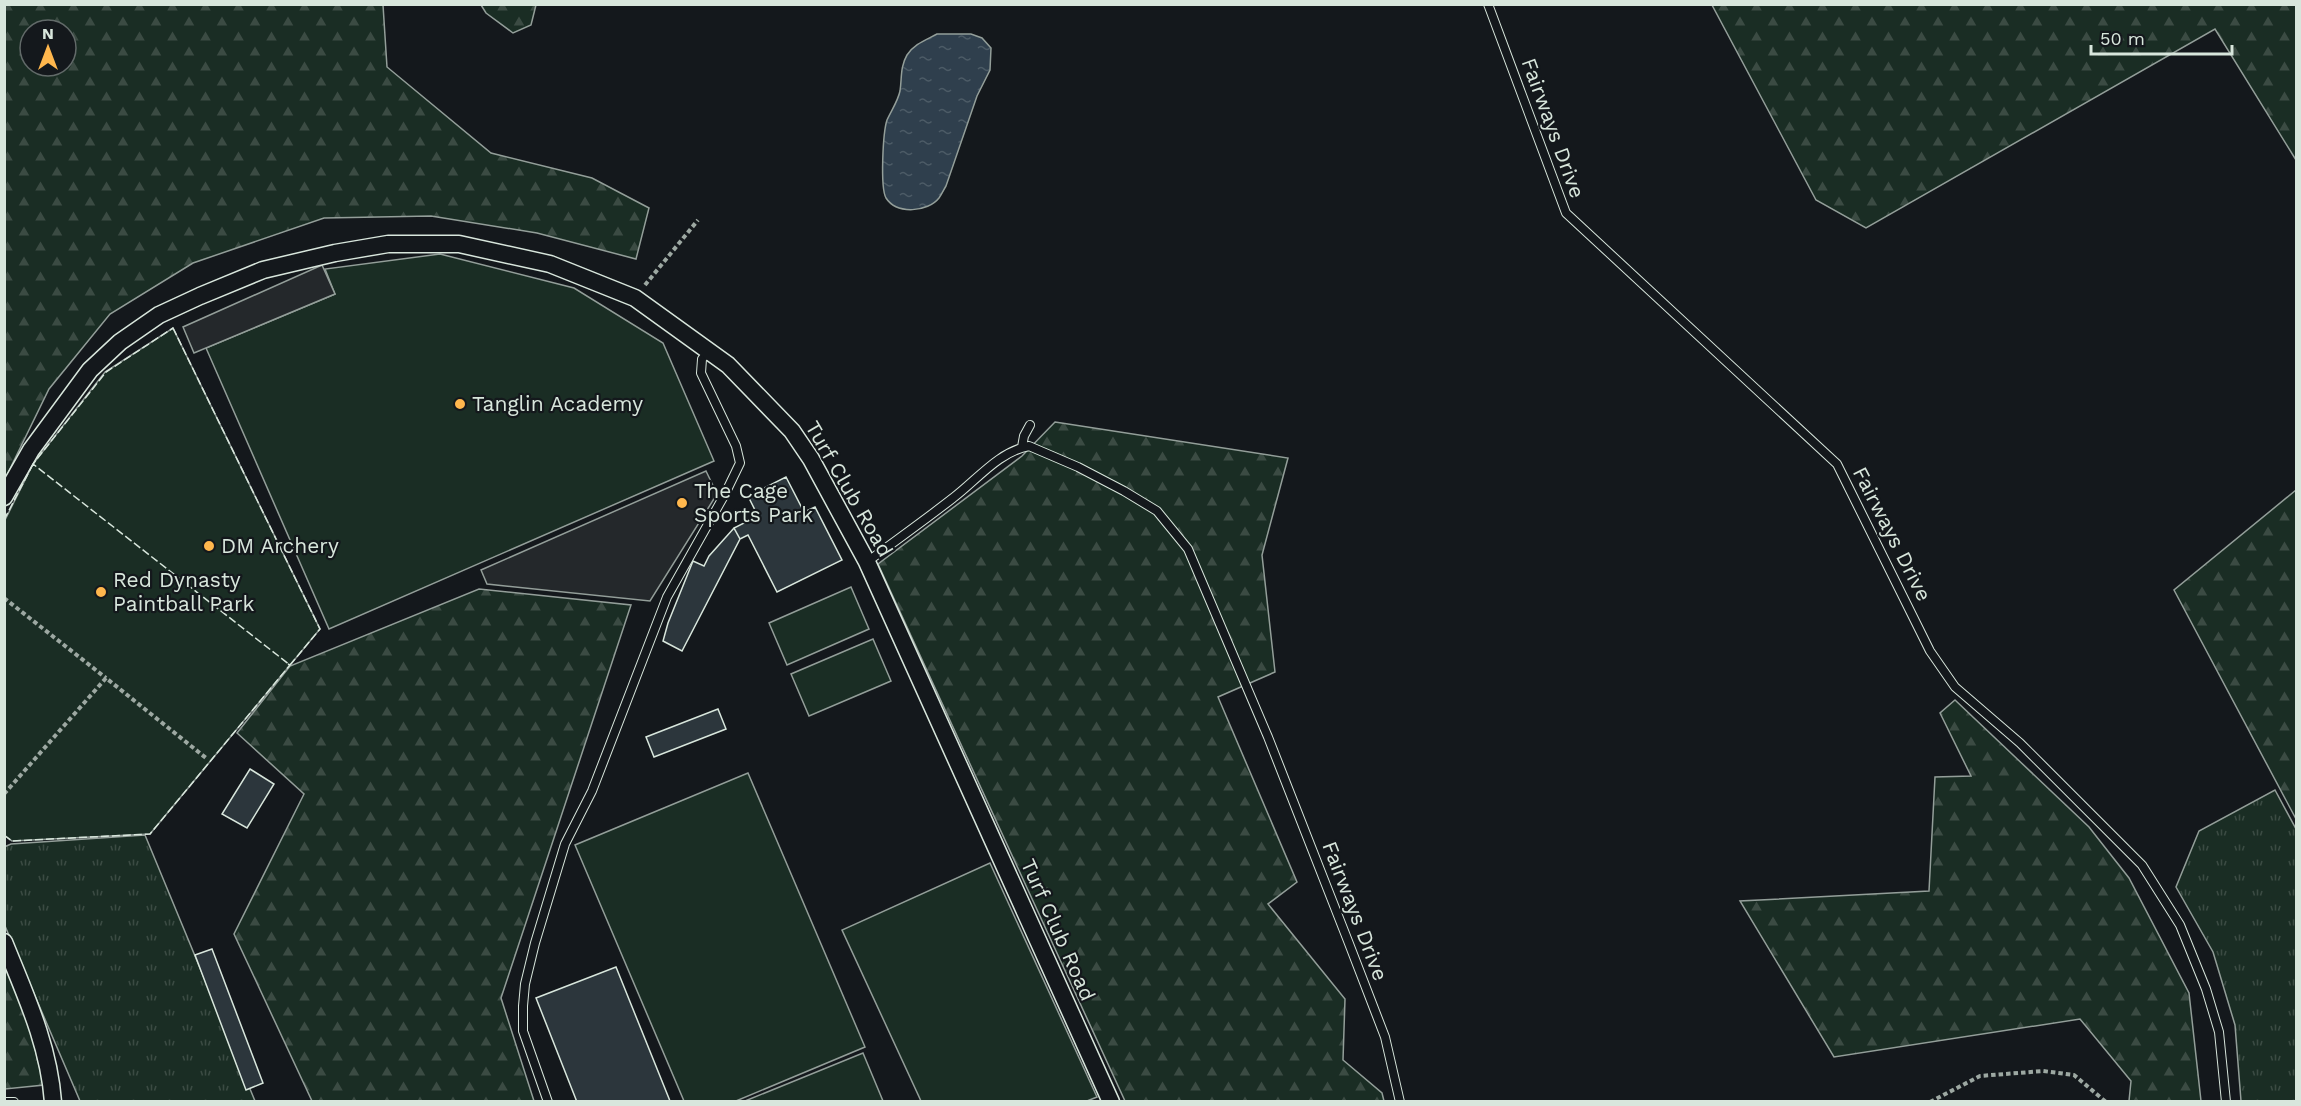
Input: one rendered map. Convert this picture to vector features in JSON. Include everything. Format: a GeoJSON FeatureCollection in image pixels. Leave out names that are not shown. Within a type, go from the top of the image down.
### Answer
{"type":"FeatureCollection","features":[{"type":"Feature","properties":{"kind":"street","name":"Turf Club Road"},"geometry":{"type":"LineString","coordinates":[[4,497],[31,450],[90,370],[120,342],[159,315],[263,270],[387,244],[459,244],[550,264],[635,298],[728,365],[792,431],[811,459],[867,562],[1111,1101]]}},
{"type":"Feature","properties":{"kind":"street"},"geometry":{"type":"LineString","coordinates":[[4,942],[39,1032],[51,1073],[53,1101]]}},
{"type":"Feature","properties":{"kind":"lane","name":"Fairways Drive"},"geometry":{"type":"LineString","coordinates":[[1488,4],[1566,213],[1837,464],[1930,651],[1955,687],[2020,743],[2142,865],[2180,926],[2206,989],[2219,1032],[2226,1101]]}},
{"type":"Feature","properties":{"kind":"lane"},"geometry":{"type":"LineString","coordinates":[[548,1101],[524,1031],[522,1006],[535,943],[565,844],[592,791],[667,597],[741,463],[736,446],[701,373],[702,359],[708,352]]}},
{"type":"Feature","properties":{"kind":"lane"},"geometry":{"type":"LineString","coordinates":[[867,562],[956,496],[995,462],[1022,447],[1024,436],[1030,425]]}},
{"type":"Feature","properties":{"kind":"lane","name":"Fairways Drive"},"geometry":{"type":"LineString","coordinates":[[1022,447],[1029,446],[1078,467],[1157,511],[1188,549],[1268,736],[1385,1037],[1393,1062],[1400,1101]]}},
{"type":"Feature","properties":{"kind":"lane"},"geometry":{"type":"LineString","coordinates":[[5,1101],[14,1101]]}},
{"type":"Feature","properties":{"kind":"path"},"geometry":{"type":"LineString","coordinates":[[635,298],[698,220]]}},
{"type":"Feature","properties":{"kind":"path"},"geometry":{"type":"LineString","coordinates":[[4,598],[206,758]]}},
{"type":"Feature","properties":{"kind":"path"},"geometry":{"type":"LineString","coordinates":[[4,794],[106,678]]}},
{"type":"Feature","properties":{"kind":"path"},"geometry":{"type":"LineString","coordinates":[[1930,1101],[1980,1076],[2043,1071],[2074,1075],[2106,1101]]}},
{"type":"Feature","properties":{"kind":"green space"},"geometry":{"type":"Polygon","coordinates":[[[5,4],[383,5],[387,67],[491,153],[592,178],[649,208],[636,259],[537,233],[431,216],[324,218],[193,263],[110,314],[49,389],[5,479],[5,4]]]}},
{"type":"Feature","properties":{"kind":"green space"},"geometry":{"type":"Polygon","coordinates":[[[481,5],[536,5],[531,25],[513,33],[486,13],[481,5]]]}},
{"type":"Feature","properties":{"kind":"green space"},"geometry":{"type":"Polygon","coordinates":[[[1712,5],[2296,5],[2296,160],[2215,29],[1866,228],[1816,200],[1712,5]]]}},
{"type":"Feature","properties":{"kind":"green space","name":"Tanglin Academy"},"geometry":{"type":"Polygon","coordinates":[[[440,254],[574,288],[663,343],[714,461],[329,629],[206,348],[335,294],[325,269],[440,254]]]}},
{"type":"Feature","properties":{"kind":"green space","name":"Red Dynasty Paintball Park"},"geometry":{"type":"Polygon","coordinates":[[[173,328],[320,629],[150,834],[12,841],[4,835],[5,520],[33,464],[105,372],[173,328]]]}},
{"type":"Feature","properties":{"kind":"green space"},"geometry":{"type":"Polygon","coordinates":[[[1055,422],[1288,458],[1262,555],[1275,672],[1218,697],[1297,882],[1268,904],[1345,999],[1343,1060],[1382,1093],[1384,1101],[1125,1101],[878,564],[1022,456],[1055,422]]]}},
{"type":"Feature","properties":{"kind":"green space"},"geometry":{"type":"Polygon","coordinates":[[[2296,490],[2296,819],[2174,590],[2296,490]]]}},
{"type":"Feature","properties":{"kind":"green space"},"geometry":{"type":"Polygon","coordinates":[[[851,587],[869,629],[787,665],[769,623],[851,587]]]}},
{"type":"Feature","properties":{"kind":"green space"},"geometry":{"type":"Polygon","coordinates":[[[479,589],[631,605],[501,998],[534,1101],[312,1101],[234,934],[304,794],[237,733],[290,666],[479,589]]]}},
{"type":"Feature","properties":{"kind":"green space"},"geometry":{"type":"Polygon","coordinates":[[[873,639],[891,681],[809,716],[791,674],[873,639]]]}},
{"type":"Feature","properties":{"kind":"green space"},"geometry":{"type":"Polygon","coordinates":[[[1955,700],[2089,827],[2129,878],[2189,993],[2201,1101],[2129,1101],[2131,1081],[2080,1019],[1834,1057],[1740,901],[1929,891],[1935,777],[1971,776],[1940,713],[1955,700]]]}},
{"type":"Feature","properties":{"kind":"green space"},"geometry":{"type":"Polygon","coordinates":[[[748,773],[865,1047],[736,1101],[684,1101],[575,845],[748,773]]]}},
{"type":"Feature","properties":{"kind":"green space"},"geometry":{"type":"Polygon","coordinates":[[[2275,790],[2296,829],[2296,1101],[2241,1101],[2235,1025],[2213,952],[2176,887],[2199,831],[2275,790]]]}},
{"type":"Feature","properties":{"kind":"green space"},"geometry":{"type":"Polygon","coordinates":[[[145,835],[255,1101],[80,1101],[5,926],[4,847],[11,844],[145,835]]]}},
{"type":"Feature","properties":{"kind":"green space"},"geometry":{"type":"Polygon","coordinates":[[[990,863],[1097,1097],[1087,1101],[921,1101],[842,930],[990,863]]]}},
{"type":"Feature","properties":{"kind":"green space"},"geometry":{"type":"Polygon","coordinates":[[[4,948],[26,1012],[44,1085],[5,1089],[4,948]]]}},
{"type":"Feature","properties":{"kind":"green space"},"geometry":{"type":"Polygon","coordinates":[[[863,1053],[883,1101],[745,1101],[863,1053]]]}},
{"type":"Feature","properties":{"kind":"shaded area"},"geometry":{"type":"Polygon","coordinates":[[[322,265],[335,294],[194,353],[183,327],[322,265]]]}},
{"type":"Feature","properties":{"kind":"shaded area"},"geometry":{"type":"Polygon","coordinates":[[[706,471],[717,494],[650,601],[487,584],[481,570],[706,471]]]}},
{"type":"Feature","properties":{"kind":"water"},"geometry":{"type":"Polygon","coordinates":[[[937,34],[971,34],[982,38],[991,48],[990,70],[977,96],[941,195],[928,206],[920,209],[905,209],[891,203],[884,192],[883,147],[887,120],[899,95],[902,68],[907,55],[917,45],[937,34]]]}},
{"type":"Feature","properties":{"kind":"building"},"geometry":{"type":"Polygon","coordinates":[[[786,477],[804,512],[815,507],[842,560],[777,592],[748,535],[740,539],[734,528],[758,516],[748,496],[786,477]]]}},
{"type":"Feature","properties":{"kind":"building"},"geometry":{"type":"Polygon","coordinates":[[[734,528],[740,539],[682,651],[663,641],[693,561],[704,566],[709,556],[734,528]]]}},
{"type":"Feature","properties":{"kind":"building"},"geometry":{"type":"Polygon","coordinates":[[[718,709],[726,729],[654,757],[646,737],[718,709]]]}},
{"type":"Feature","properties":{"kind":"building"},"geometry":{"type":"Polygon","coordinates":[[[250,769],[274,784],[247,828],[222,814],[250,769]]]}},
{"type":"Feature","properties":{"kind":"building"},"geometry":{"type":"Polygon","coordinates":[[[212,949],[263,1083],[246,1090],[195,955],[212,949]]]}},
{"type":"Feature","properties":{"kind":"building"},"geometry":{"type":"Polygon","coordinates":[[[616,967],[670,1101],[577,1102],[536,998],[616,967]]]}},
{"type":"Feature","properties":{"kind":"fence"},"geometry":{"type":"LineString","coordinates":[[173,328],[320,629],[290,665],[33,464],[106,372],[173,328]]}},
{"type":"Feature","properties":{"kind":"fence"},"geometry":{"type":"LineString","coordinates":[[4,520],[33,464]]}},
{"type":"Feature","properties":{"kind":"fence"},"geometry":{"type":"LineString","coordinates":[[4,835],[12,841],[150,834],[290,665],[288,664]]}},
{"type":"Feature","properties":{"kind":"place","name":"Tanglin Academy"},"geometry":{"type":"Point","coordinates":[460,404]}},
{"type":"Feature","properties":{"kind":"place","name":"The Cage Sports Park"},"geometry":{"type":"Point","coordinates":[682,503]}},
{"type":"Feature","properties":{"kind":"place","name":"DM Archery"},"geometry":{"type":"Point","coordinates":[209,546]}},
{"type":"Feature","properties":{"kind":"place","name":"Red Dynasty Paintball Park"},"geometry":{"type":"Point","coordinates":[101,592]}}]}
